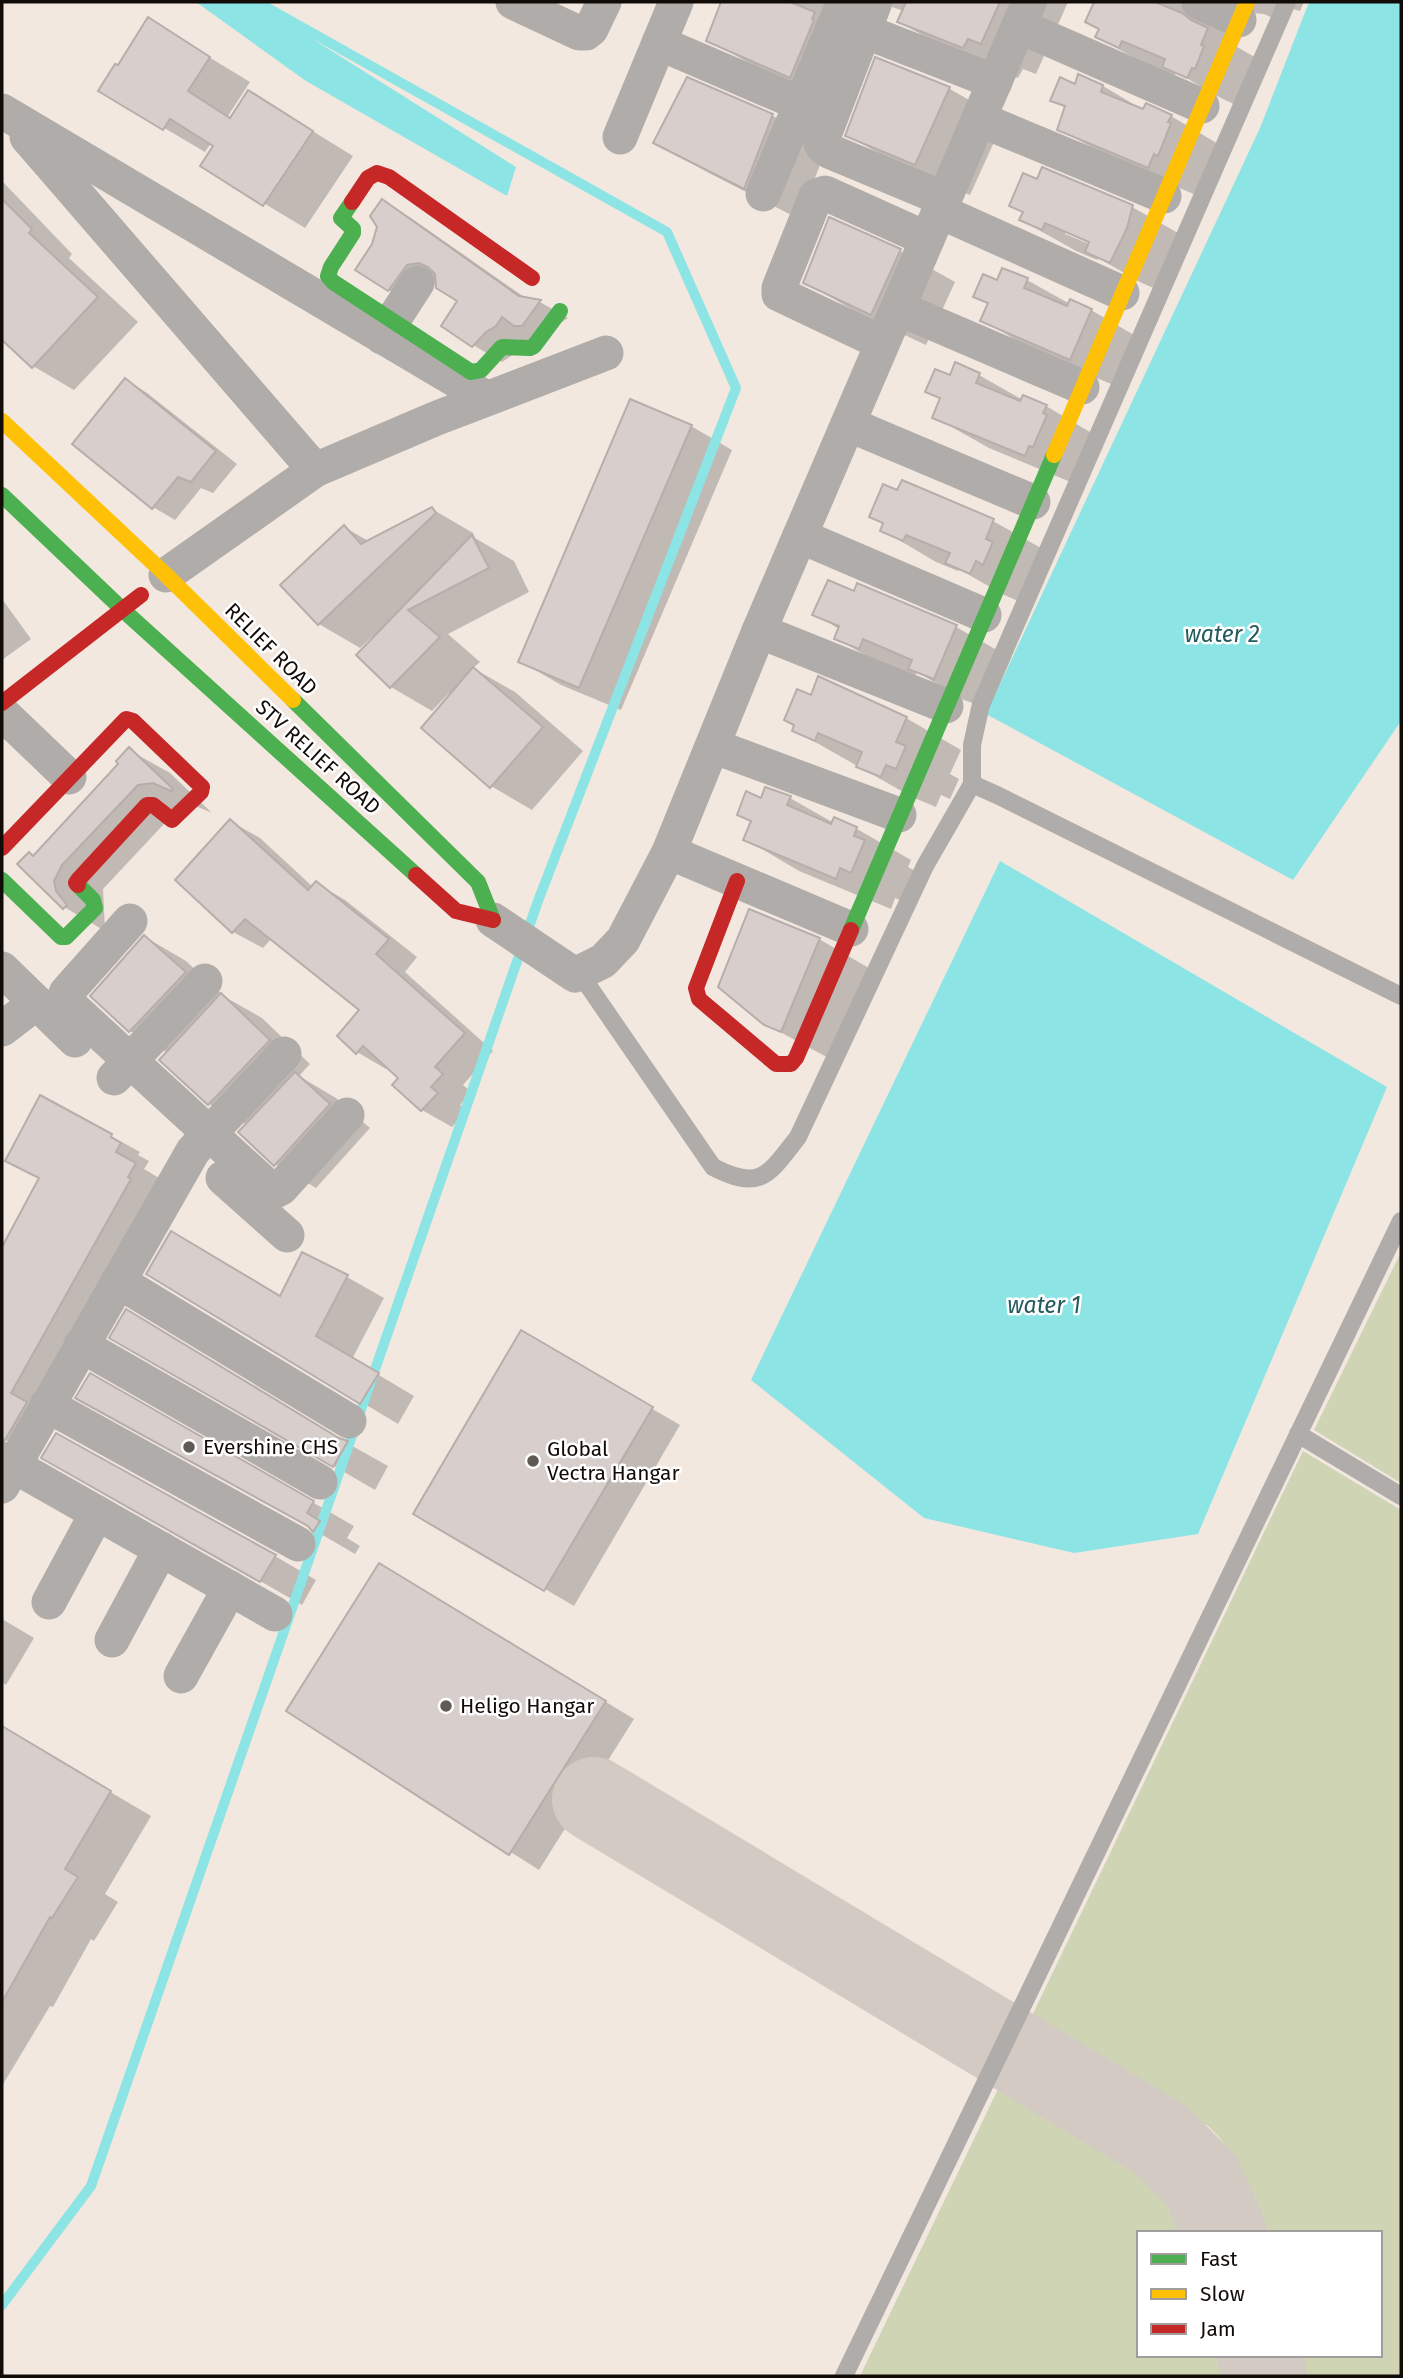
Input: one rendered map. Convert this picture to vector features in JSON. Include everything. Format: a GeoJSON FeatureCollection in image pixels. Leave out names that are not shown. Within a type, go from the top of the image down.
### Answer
{"type":"FeatureCollection","features":[{"type":"Feature","properties":{"kind":"street"},"geometry":{"type":"LineString","coordinates":[[513,2],[579,33],[586,33],[591,29],[604,2]]}},
{"type":"Feature","properties":{"kind":"street"},"geometry":{"type":"LineString","coordinates":[[620,137],[676,2]]}},
{"type":"Feature","properties":{"kind":"street"},"geometry":{"type":"LineString","coordinates":[[737,881],[697,981],[696,993],[699,999],[776,1064],[790,1064],[796,1058],[1243,11],[1199,2]]}},
{"type":"Feature","properties":{"kind":"street"},"geometry":{"type":"LineString","coordinates":[[852,8],[995,82]]}},
{"type":"Feature","properties":{"kind":"street"},"geometry":{"type":"LineString","coordinates":[[763,194],[801,104],[852,8]]}},
{"type":"Feature","properties":{"kind":"street"},"geometry":{"type":"LineString","coordinates":[[852,8],[822,136],[823,147],[937,216],[1122,293]]}},
{"type":"Feature","properties":{"kind":"street"},"geometry":{"type":"LineString","coordinates":[[498,925],[568,971],[603,961],[623,940],[669,852],[759,631],[1024,14],[1202,106]]}},
{"type":"Feature","properties":{"kind":"street"},"geometry":{"type":"LineString","coordinates":[[659,43],[801,104]]}},
{"type":"Feature","properties":{"kind":"street"},"geometry":{"type":"LineString","coordinates":[[4,112],[387,329],[467,370],[477,373],[502,347],[534,346],[560,311]]}},
{"type":"Feature","properties":{"kind":"street"},"geometry":{"type":"LineString","coordinates":[[4,112],[315,470]]}},
{"type":"Feature","properties":{"kind":"street"},"geometry":{"type":"LineString","coordinates":[[979,119],[1164,196]]}},
{"type":"Feature","properties":{"kind":"street"},"geometry":{"type":"LineString","coordinates":[[486,398],[387,329],[328,276],[354,233],[341,218],[368,178],[377,173],[389,177],[532,278]]}},
{"type":"Feature","properties":{"kind":"street"},"geometry":{"type":"LineString","coordinates":[[883,343],[779,294],[779,288],[816,196],[825,193],[937,216]]}},
{"type":"Feature","properties":{"kind":"street"},"geometry":{"type":"LineString","coordinates":[[387,329],[417,283]]}},
{"type":"Feature","properties":{"kind":"street"},"geometry":{"type":"LineString","coordinates":[[898,308],[1082,387]]}},
{"type":"Feature","properties":{"kind":"street"},"geometry":{"type":"LineString","coordinates":[[2,703],[166,575],[315,470],[486,398],[606,353]]}},
{"type":"Feature","properties":{"kind":"street","name":"RELIEF ROAD"},"geometry":{"type":"LineString","coordinates":[[2,421],[166,575],[362,797],[478,882],[498,925]]}},
{"type":"Feature","properties":{"kind":"street"},"geometry":{"type":"LineString","coordinates":[[848,424],[1033,502]]}},
{"type":"Feature","properties":{"kind":"street"},"geometry":{"type":"LineString","coordinates":[[2,495],[123,610]]}},
{"type":"Feature","properties":{"kind":"street"},"geometry":{"type":"LineString","coordinates":[[800,536],[984,615]]}},
{"type":"Feature","properties":{"kind":"street","name":"STV RELIEF ROAD"},"geometry":{"type":"LineString","coordinates":[[123,610],[362,797],[456,911],[498,925]]}},
{"type":"Feature","properties":{"kind":"street"},"geometry":{"type":"LineString","coordinates":[[759,631],[946,706]]}},
{"type":"Feature","properties":{"kind":"street"},"geometry":{"type":"LineString","coordinates":[[2,713],[69,778]]}},
{"type":"Feature","properties":{"kind":"street"},"geometry":{"type":"LineString","coordinates":[[2,848],[122,722],[130,719],[202,787],[201,792],[172,820],[153,805],[147,805],[78,880],[76,883],[93,900],[95,908],[66,937],[61,937],[2,880]]}},
{"type":"Feature","properties":{"kind":"street"},"geometry":{"type":"LineString","coordinates":[[713,746],[900,815]]}},
{"type":"Feature","properties":{"kind":"street"},"geometry":{"type":"LineString","coordinates":[[669,852],[851,929]]}},
{"type":"Feature","properties":{"kind":"street"},"geometry":{"type":"LineString","coordinates":[[122,1070],[65,1003],[64,998],[65,993],[130,921]]}},
{"type":"Feature","properties":{"kind":"street"},"geometry":{"type":"LineString","coordinates":[[2,969],[36,1003],[122,1070],[201,1142],[287,1235]]}},
{"type":"Feature","properties":{"kind":"street"},"geometry":{"type":"LineString","coordinates":[[122,1070],[205,981]]}},
{"type":"Feature","properties":{"kind":"street"},"geometry":{"type":"LineString","coordinates":[[2,1029],[36,1003]]}},
{"type":"Feature","properties":{"kind":"street"},"geometry":{"type":"LineString","coordinates":[[275,1614],[97,1513],[5,1470],[47,1405],[201,1142],[284,1054]]}},
{"type":"Feature","properties":{"kind":"street"},"geometry":{"type":"LineString","coordinates":[[201,1142],[270,1189],[279,1191],[347,1115]]}},
{"type":"Feature","properties":{"kind":"street"},"geometry":{"type":"LineString","coordinates":[[118,1281],[349,1421]]}},
{"type":"Feature","properties":{"kind":"street"},"geometry":{"type":"LineString","coordinates":[[81,1345],[320,1482]]}},
{"type":"Feature","properties":{"kind":"street"},"geometry":{"type":"LineString","coordinates":[[47,1405],[298,1544]]}},
{"type":"Feature","properties":{"kind":"street"},"geometry":{"type":"LineString","coordinates":[[50,1602],[97,1513]]}},
{"type":"Feature","properties":{"kind":"street"},"geometry":{"type":"LineString","coordinates":[[112,1640],[161,1549]]}},
{"type":"Feature","properties":{"kind":"street"},"geometry":{"type":"LineString","coordinates":[[181,1676],[230,1588]]}},
{"type":"Feature","properties":{"kind":"lane"},"geometry":{"type":"LineString","coordinates":[[568,971],[587,984],[713,1167],[735,1179],[751,1179],[771,1171],[798,1137],[925,866],[972,785],[972,745],[981,704],[1287,2]]}},
{"type":"Feature","properties":{"kind":"lane"},"geometry":{"type":"LineString","coordinates":[[972,785],[1401,996]]}},
{"type":"Feature","properties":{"kind":"lane"},"geometry":{"type":"LineString","coordinates":[[844,2376],[1401,1221]]}},
{"type":"Feature","properties":{"kind":"lane"},"geometry":{"type":"LineString","coordinates":[[1298,1434],[1401,1496]]}},
{"type":"Feature","properties":{"kind":"green space"},"geometry":{"type":"Polygon","coordinates":[[[1401,1252],[1401,1483],[1314,1430],[1401,1252]]]}},
{"type":"Feature","properties":{"kind":"green space"},"geometry":{"type":"Polygon","coordinates":[[[1303,1451],[1401,1510],[1401,2376],[1300,2376],[1295,2357],[1382,2357],[1382,2231],[1259,2231],[1236,2162],[1220,2138],[1208,2126],[1029,2022],[1303,1451]]]}},
{"type":"Feature","properties":{"kind":"green space"},"geometry":{"type":"Polygon","coordinates":[[[1011,2062],[1130,2138],[1173,2170],[1211,2230],[1137,2231],[1137,2357],[1242,2357],[1247,2376],[860,2376],[1011,2062]]]}},
{"type":"Feature","properties":{"kind":"water"},"geometry":{"type":"Polygon","coordinates":[[[196,2],[254,2],[516,167],[507,196],[306,81],[196,2]]]}},
{"type":"Feature","properties":{"kind":"water","name":"water 2"},"geometry":{"type":"Polygon","coordinates":[[[1309,2],[1401,2],[1401,721],[1293,880],[986,714],[1260,128],[1309,2]]]}},
{"type":"Feature","properties":{"kind":"water","name":"water 1"},"geometry":{"type":"Polygon","coordinates":[[[1000,861],[1387,1087],[1198,1534],[1074,1553],[924,1518],[751,1380],[1000,861]]]}},
{"type":"Feature","properties":{"kind":"building"},"geometry":{"type":"Polygon","coordinates":[[[721,2],[790,2],[815,12],[790,78],[706,41],[721,2]]]}},
{"type":"Feature","properties":{"kind":"building"},"geometry":{"type":"Polygon","coordinates":[[[906,2],[1000,2],[981,44],[968,39],[963,48],[897,22],[906,2]]]}},
{"type":"Feature","properties":{"kind":"building"},"geometry":{"type":"Polygon","coordinates":[[[1094,2],[1155,2],[1208,28],[1195,69],[1192,68],[1187,78],[1162,67],[1165,59],[1122,41],[1119,48],[1095,37],[1099,29],[1085,22],[1094,2]]]}},
{"type":"Feature","properties":{"kind":"building"},"geometry":{"type":"Polygon","coordinates":[[[148,17],[210,57],[188,91],[230,118],[248,90],[313,131],[263,206],[200,166],[213,146],[170,119],[163,130],[98,91],[148,17]]]}},
{"type":"Feature","properties":{"kind":"building"},"geometry":{"type":"Polygon","coordinates":[[[875,57],[950,87],[915,165],[845,136],[875,57]]]}},
{"type":"Feature","properties":{"kind":"building"},"geometry":{"type":"Polygon","coordinates":[[[1078,74],[1103,85],[1101,92],[1143,109],[1146,103],[1172,115],[1158,156],[1154,154],[1148,168],[1057,130],[1065,106],[1050,101],[1060,77],[1075,84],[1078,74]]]}},
{"type":"Feature","properties":{"kind":"building"},"geometry":{"type":"Polygon","coordinates":[[[687,77],[773,114],[744,189],[653,143],[687,77]]]}},
{"type":"Feature","properties":{"kind":"building"},"geometry":{"type":"Polygon","coordinates":[[[1042,167],[1133,205],[1127,228],[1110,263],[1085,252],[1089,242],[1045,223],[1042,230],[1019,220],[1023,212],[1009,206],[1023,173],[1037,179],[1042,167]]]}},
{"type":"Feature","properties":{"kind":"building"},"geometry":{"type":"Polygon","coordinates":[[[2,199],[32,229],[29,233],[98,297],[32,368],[2,340],[2,199]]]}},
{"type":"Feature","properties":{"kind":"building"},"geometry":{"type":"Polygon","coordinates":[[[382,199],[519,296],[541,300],[522,326],[514,326],[502,317],[496,326],[472,347],[441,326],[457,301],[436,288],[435,274],[428,267],[419,263],[407,265],[388,291],[355,270],[372,244],[377,227],[370,216],[382,199]]]}},
{"type":"Feature","properties":{"kind":"building"},"geometry":{"type":"Polygon","coordinates":[[[829,217],[901,249],[871,315],[803,283],[829,217]]]}},
{"type":"Feature","properties":{"kind":"building"},"geometry":{"type":"Polygon","coordinates":[[[1002,268],[1028,278],[1024,288],[1067,306],[1070,299],[1092,309],[1070,360],[980,321],[988,303],[973,297],[983,274],[997,280],[1002,268]]]}},
{"type":"Feature","properties":{"kind":"building"},"geometry":{"type":"Polygon","coordinates":[[[955,362],[980,373],[976,383],[1020,401],[1023,395],[1047,405],[1043,413],[1047,415],[1033,447],[1029,446],[1025,456],[932,418],[940,398],[925,392],[935,369],[950,375],[955,362]]]}},
{"type":"Feature","properties":{"kind":"building"},"geometry":{"type":"Polygon","coordinates":[[[125,378],[216,451],[191,482],[178,477],[152,509],[72,444],[125,378]]]}},
{"type":"Feature","properties":{"kind":"building"},"geometry":{"type":"Polygon","coordinates":[[[630,399],[692,425],[579,688],[518,662],[630,399]]]}},
{"type":"Feature","properties":{"kind":"building"},"geometry":{"type":"Polygon","coordinates":[[[902,480],[994,519],[986,539],[993,542],[983,565],[976,561],[970,574],[945,563],[950,553],[906,535],[903,541],[880,531],[883,523],[869,517],[883,484],[897,490],[902,480]]]}},
{"type":"Feature","properties":{"kind":"building"},"geometry":{"type":"Polygon","coordinates":[[[432,507],[436,513],[318,625],[280,585],[344,525],[361,544],[432,507]]]}},
{"type":"Feature","properties":{"kind":"building"},"geometry":{"type":"Polygon","coordinates":[[[472,535],[489,568],[408,610],[440,637],[390,688],[356,655],[472,535]]]}},
{"type":"Feature","properties":{"kind":"building"},"geometry":{"type":"Polygon","coordinates":[[[828,580],[854,591],[857,583],[957,625],[934,679],[908,669],[912,660],[863,639],[859,649],[834,639],[839,626],[812,615],[828,580]]]}},
{"type":"Feature","properties":{"kind":"building"},"geometry":{"type":"Polygon","coordinates":[[[473,667],[543,727],[490,788],[421,728],[473,667]]]}},
{"type":"Feature","properties":{"kind":"building"},"geometry":{"type":"Polygon","coordinates":[[[818,676],[907,717],[896,742],[906,746],[896,769],[886,765],[881,777],[856,767],[862,752],[818,733],[815,741],[792,731],[794,725],[784,720],[797,689],[811,695],[818,676]]]}},
{"type":"Feature","properties":{"kind":"building"},"geometry":{"type":"Polygon","coordinates":[[[129,747],[173,789],[171,791],[153,783],[138,785],[62,865],[54,881],[56,891],[67,905],[63,909],[17,864],[29,852],[33,856],[118,764],[116,761],[129,747]]]}},
{"type":"Feature","properties":{"kind":"building"},"geometry":{"type":"Polygon","coordinates":[[[765,787],[791,796],[787,805],[831,824],[834,817],[857,827],[854,836],[865,840],[851,873],[840,868],[836,879],[743,840],[751,821],[737,815],[746,791],[761,798],[765,787]]]}},
{"type":"Feature","properties":{"kind":"building"},"geometry":{"type":"Polygon","coordinates":[[[230,819],[308,890],[316,881],[389,939],[376,954],[465,1033],[435,1067],[443,1074],[431,1087],[438,1093],[421,1111],[392,1085],[398,1078],[363,1046],[356,1054],[337,1036],[359,1010],[245,919],[232,933],[175,880],[230,819]]]}},
{"type":"Feature","properties":{"kind":"building"},"geometry":{"type":"Polygon","coordinates":[[[749,909],[820,938],[781,1032],[764,1025],[718,987],[749,909]]]}},
{"type":"Feature","properties":{"kind":"building"},"geometry":{"type":"Polygon","coordinates":[[[144,935],[186,972],[129,1032],[90,996],[144,935]]]}},
{"type":"Feature","properties":{"kind":"building"},"geometry":{"type":"Polygon","coordinates":[[[221,993],[270,1040],[208,1105],[159,1060],[221,993]]]}},
{"type":"Feature","properties":{"kind":"building"},"geometry":{"type":"Polygon","coordinates":[[[295,1072],[330,1104],[274,1166],[238,1132],[295,1072]]]}},
{"type":"Feature","properties":{"kind":"building"},"geometry":{"type":"Polygon","coordinates":[[[40,1095],[112,1134],[111,1137],[121,1143],[116,1152],[136,1163],[128,1177],[131,1179],[11,1393],[27,1402],[5,1440],[2,1439],[2,1247],[39,1178],[5,1161],[40,1095]]]}},
{"type":"Feature","properties":{"kind":"building"},"geometry":{"type":"Polygon","coordinates":[[[171,1231],[280,1296],[302,1252],[348,1275],[316,1336],[379,1373],[360,1404],[146,1274],[171,1231]]]}},
{"type":"Feature","properties":{"kind":"building"},"geometry":{"type":"Polygon","coordinates":[[[126,1309],[348,1441],[333,1467],[109,1338],[126,1309]]]}},
{"type":"Feature","properties":{"kind":"building","name":"Global Vectra Hangar"},"geometry":{"type":"Polygon","coordinates":[[[521,1330],[653,1407],[544,1591],[413,1514],[521,1330]]]}},
{"type":"Feature","properties":{"kind":"building"},"geometry":{"type":"Polygon","coordinates":[[[90,1373],[314,1501],[307,1513],[320,1521],[313,1532],[308,1526],[75,1398],[90,1373]]]}},
{"type":"Feature","properties":{"kind":"building"},"geometry":{"type":"Polygon","coordinates":[[[56,1433],[276,1555],[260,1582],[41,1458],[56,1433]]]}},
{"type":"Feature","properties":{"kind":"building","name":"Heligo Hangar"},"geometry":{"type":"Polygon","coordinates":[[[379,1563],[606,1701],[509,1855],[286,1711],[379,1563]]]}},
{"type":"Feature","properties":{"kind":"building"},"geometry":{"type":"Polygon","coordinates":[[[2,1726],[111,1791],[65,1869],[78,1877],[52,1918],[50,1917],[2,2002],[2,1726]]]}},
{"type":"Feature","properties":{"kind":"waterway"},"geometry":{"type":"LineString","coordinates":[[2,2305],[91,2186],[538,901],[736,388],[667,232],[257,2]]}},
{"type":"Feature","properties":{"kind":"taxiway"},"geometry":{"type":"LineString","coordinates":[[594,1799],[1160,2139],[1201,2180],[1224,2231]]}},
{"type":"Feature","properties":{"kind":"taxiway"},"geometry":{"type":"LineString","coordinates":[[1260,2357],[1265,2376]]}},
{"type":"Feature","properties":{"kind":"traffic: fast"},"geometry":{"type":"LineString","coordinates":[[352,202],[341,218],[353,229],[353,233],[328,276],[333,282],[471,372],[481,370],[502,347],[534,346],[560,311]]}},
{"type":"Feature","properties":{"kind":"traffic: fast"},"geometry":{"type":"LineString","coordinates":[[851,930],[1054,455]]}},
{"type":"Feature","properties":{"kind":"traffic: fast"},"geometry":{"type":"LineString","coordinates":[[2,495],[123,610],[416,875]]}},
{"type":"Feature","properties":{"kind":"traffic: fast"},"geometry":{"type":"LineString","coordinates":[[293,700],[478,882],[493,920]]}},
{"type":"Feature","properties":{"kind":"traffic: fast"},"geometry":{"type":"LineString","coordinates":[[2,880],[61,937],[66,937],[95,908],[93,900],[78,885]]}},
{"type":"Feature","properties":{"kind":"traffic: slow"},"geometry":{"type":"LineString","coordinates":[[1054,455],[1247,2]]}},
{"type":"Feature","properties":{"kind":"traffic: slow"},"geometry":{"type":"LineString","coordinates":[[2,421],[166,575],[293,700]]}},
{"type":"Feature","properties":{"kind":"traffic: jam"},"geometry":{"type":"LineString","coordinates":[[352,202],[368,178],[377,173],[389,177],[532,278]]}},
{"type":"Feature","properties":{"kind":"traffic: jam"},"geometry":{"type":"LineString","coordinates":[[2,703],[141,595]]}},
{"type":"Feature","properties":{"kind":"traffic: jam"},"geometry":{"type":"LineString","coordinates":[[2,848],[126,719],[133,721],[202,787],[201,792],[172,820],[153,805],[147,805],[78,880],[78,885]]}},
{"type":"Feature","properties":{"kind":"traffic: jam"},"geometry":{"type":"LineString","coordinates":[[416,875],[456,911],[493,920]]}},
{"type":"Feature","properties":{"kind":"traffic: jam"},"geometry":{"type":"LineString","coordinates":[[737,881],[696,988],[699,999],[776,1064],[791,1064],[796,1058],[851,930]]}},
{"type":"Feature","properties":{"kind":"place","name":"Evershine CHS"},"geometry":{"type":"Point","coordinates":[189,1447]}},
{"type":"Feature","properties":{"kind":"place","name":"Global Vectra Hangar"},"geometry":{"type":"Point","coordinates":[533,1461]}},
{"type":"Feature","properties":{"kind":"place","name":"Heligo Hangar"},"geometry":{"type":"Point","coordinates":[446,1706]}}]}
